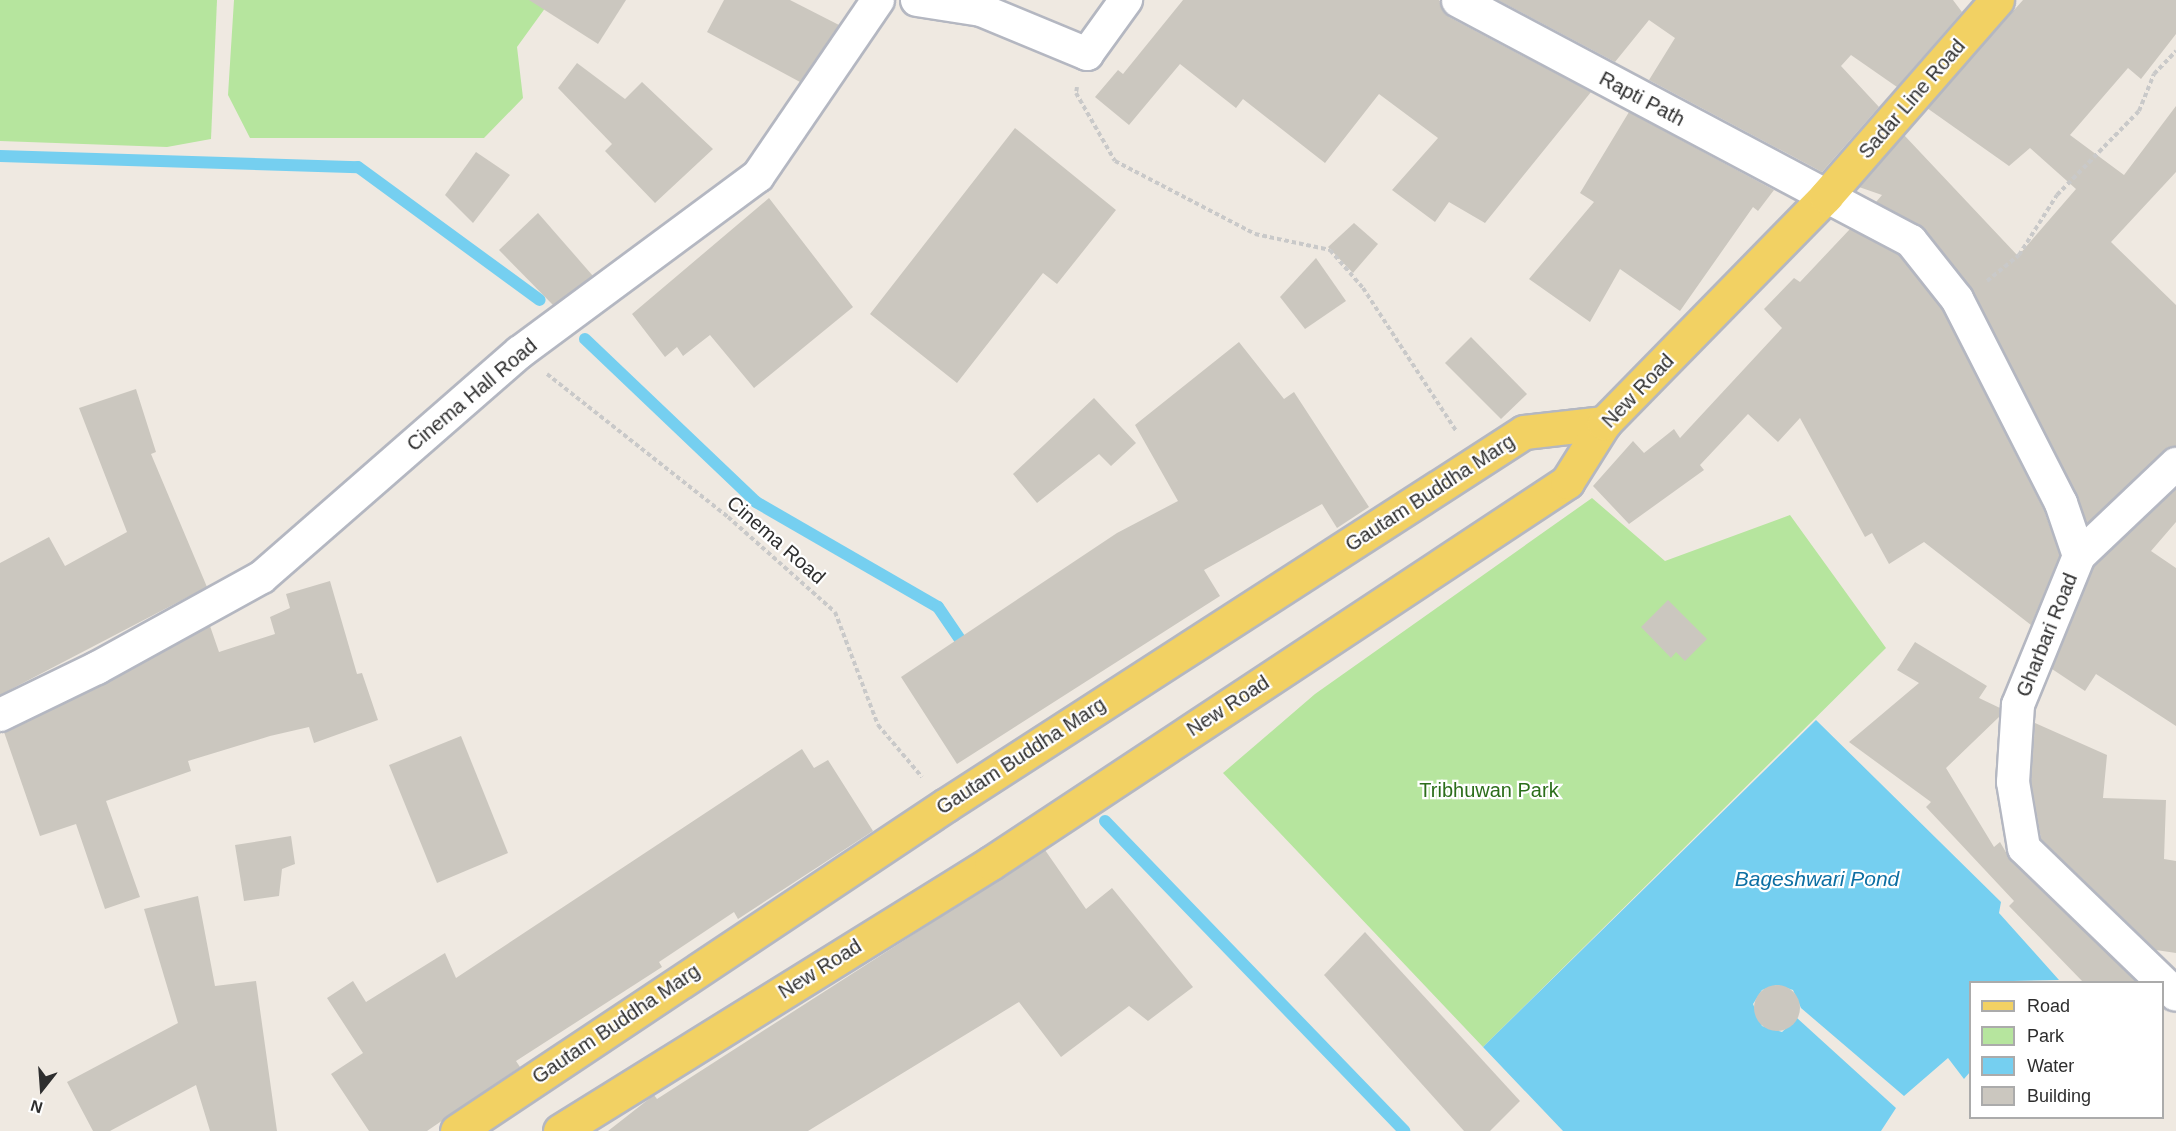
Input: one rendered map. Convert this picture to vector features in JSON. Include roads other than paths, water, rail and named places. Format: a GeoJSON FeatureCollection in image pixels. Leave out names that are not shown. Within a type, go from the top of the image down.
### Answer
{"type":"FeatureCollection","features":[{"type":"Feature","properties":{"kind":"main road","name":"Rapti Path"},"geometry":{"type":"LineString","coordinates":[[1458,0],[1826,196]]}},
{"type":"Feature","properties":{"kind":"main road","name":"Sadar Line Road"},"geometry":{"type":"LineString","coordinates":[[1826,196],[1997,0]]}},
{"type":"Feature","properties":{"kind":"main road","name":"New Road"},"geometry":{"type":"LineString","coordinates":[[560,1131],[991,863],[1567,482],[1604,423],[1826,196]]}},
{"type":"Feature","properties":{"kind":"main road","name":"Gautam Buddha Marg"},"geometry":{"type":"LineString","coordinates":[[457,1131],[946,805],[1524,432],[1604,423]]}},
{"type":"Feature","properties":{"kind":"street","name":"Cinema Hall Road"},"geometry":{"type":"LineString","coordinates":[[0,715],[97,668],[261,577],[520,352],[758,176],[878,0]]}},
{"type":"Feature","properties":{"kind":"street"},"geometry":{"type":"LineString","coordinates":[[917,0],[981,10],[1087,54],[1126,0]]}},
{"type":"Feature","properties":{"kind":"street","name":"Gharbari Road"},"geometry":{"type":"LineString","coordinates":[[1826,196],[1911,241],[1957,299],[2061,503],[2079,556],[2018,705],[2013,782],[2024,848],[2162,981]]}},
{"type":"Feature","properties":{"kind":"street"},"geometry":{"type":"LineString","coordinates":[[2079,556],[2176,464]]}},
{"type":"Feature","properties":{"kind":"street","name":"Gharbari Road"},"geometry":{"type":"LineString","coordinates":[[2164,983],[2176,995]]}},
{"type":"Feature","properties":{"kind":"water","name":"Bageshwari Pond"},"geometry":{"type":"Polygon","coordinates":[[[1816,720],[2001,902],[1999,913],[2059,980],[1969,981],[1969,1073],[1964,1079],[1948,1058],[1904,1096],[1801,1008],[1793,990],[1777,985],[1762,990],[1753,1004],[1762,1026],[1782,1032],[1797,1018],[1896,1108],[1881,1131],[1563,1131],[1483,1047],[1816,720]]]}},
{"type":"Feature","properties":{"kind":"waterway"},"geometry":{"type":"LineString","coordinates":[[0,156],[358,167],[540,300]]}},
{"type":"Feature","properties":{"kind":"waterway"},"geometry":{"type":"LineString","coordinates":[[585,339],[756,502],[938,607],[968,651]]}},
{"type":"Feature","properties":{"kind":"waterway"},"geometry":{"type":"LineString","coordinates":[[1105,821],[1404,1131]]}},
{"type":"Feature","properties":{"kind":"park label","name":"Tribhuwan Park"},"geometry":{"type":"Point","coordinates":[1489,790]}}]}
